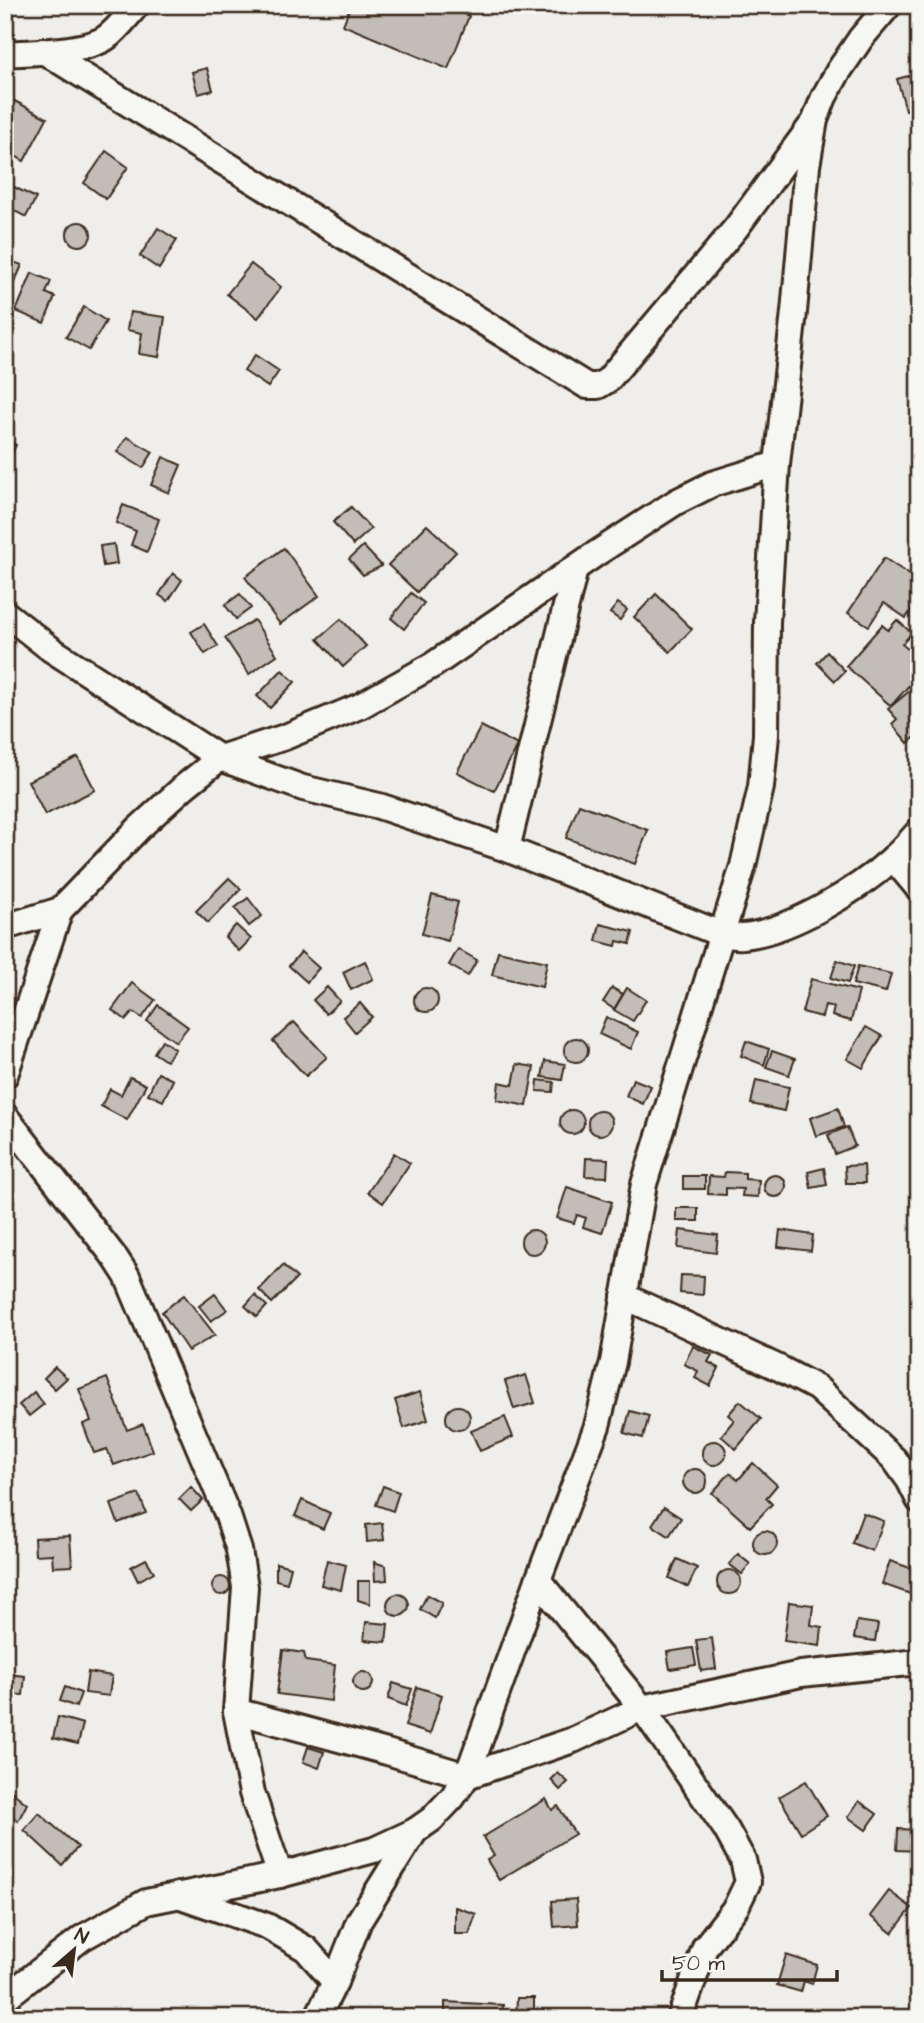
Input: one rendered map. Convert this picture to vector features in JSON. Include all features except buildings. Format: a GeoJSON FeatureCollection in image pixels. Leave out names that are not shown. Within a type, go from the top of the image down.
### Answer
{"type":"FeatureCollection","features":[{"type":"Feature","properties":{"kind":"street"},"geometry":{"type":"LineString","coordinates":[[5,54],[92,44],[106,38],[137,5]]}},
{"type":"Feature","properties":{"kind":"street"},"geometry":{"type":"LineString","coordinates":[[5,1998],[82,1938],[146,1902],[280,1875],[374,1850],[415,1832],[453,1798],[467,1776],[597,1426],[613,1362],[644,1184],[743,866],[761,787],[766,735],[767,622],[777,464],[807,166],[815,120],[824,97],[861,38],[889,5]]}},
{"type":"Feature","properties":{"kind":"street"},"geometry":{"type":"LineString","coordinates":[[43,51],[587,386],[598,386],[608,380],[736,228],[815,120]]}},
{"type":"Feature","properties":{"kind":"street"},"geometry":{"type":"LineString","coordinates":[[5,1075],[60,910],[139,828],[220,758],[285,737],[360,706],[433,665],[676,502],[712,484],[777,464]]}},
{"type":"Feature","properties":{"kind":"street"},"geometry":{"type":"LineString","coordinates":[[507,849],[575,569]]}},
{"type":"Feature","properties":{"kind":"street"},"geometry":{"type":"LineString","coordinates":[[5,613],[52,650],[220,758],[303,788],[379,806],[507,849],[721,934],[740,937],[776,928],[830,903],[893,858],[919,831]]}},
{"type":"Feature","properties":{"kind":"street"},"geometry":{"type":"LineString","coordinates":[[893,858],[919,890]]}},
{"type":"Feature","properties":{"kind":"street"},"geometry":{"type":"LineString","coordinates":[[5,927],[60,910]]}},
{"type":"Feature","properties":{"kind":"street"},"geometry":{"type":"LineString","coordinates":[[5,1116],[127,1276],[228,1516],[239,1550],[245,1587],[236,1711],[252,1794],[280,1875]]}},
{"type":"Feature","properties":{"kind":"street"},"geometry":{"type":"LineString","coordinates":[[624,1296],[817,1388],[894,1458],[919,1500]]}},
{"type":"Feature","properties":{"kind":"street"},"geometry":{"type":"LineString","coordinates":[[538,1580],[642,1708],[726,1829],[743,1860],[748,1882],[736,1907],[705,1947],[680,2018]]}},
{"type":"Feature","properties":{"kind":"street"},"geometry":{"type":"LineString","coordinates":[[236,1711],[467,1776],[573,1740],[642,1708],[801,1674],[919,1662]]}},
{"type":"Feature","properties":{"kind":"street"},"geometry":{"type":"LineString","coordinates":[[317,2018],[335,1982],[359,1921],[415,1832]]}},
{"type":"Feature","properties":{"kind":"street"},"geometry":{"type":"LineString","coordinates":[[177,1895],[267,1926],[306,1949],[335,1982]]}}]}
